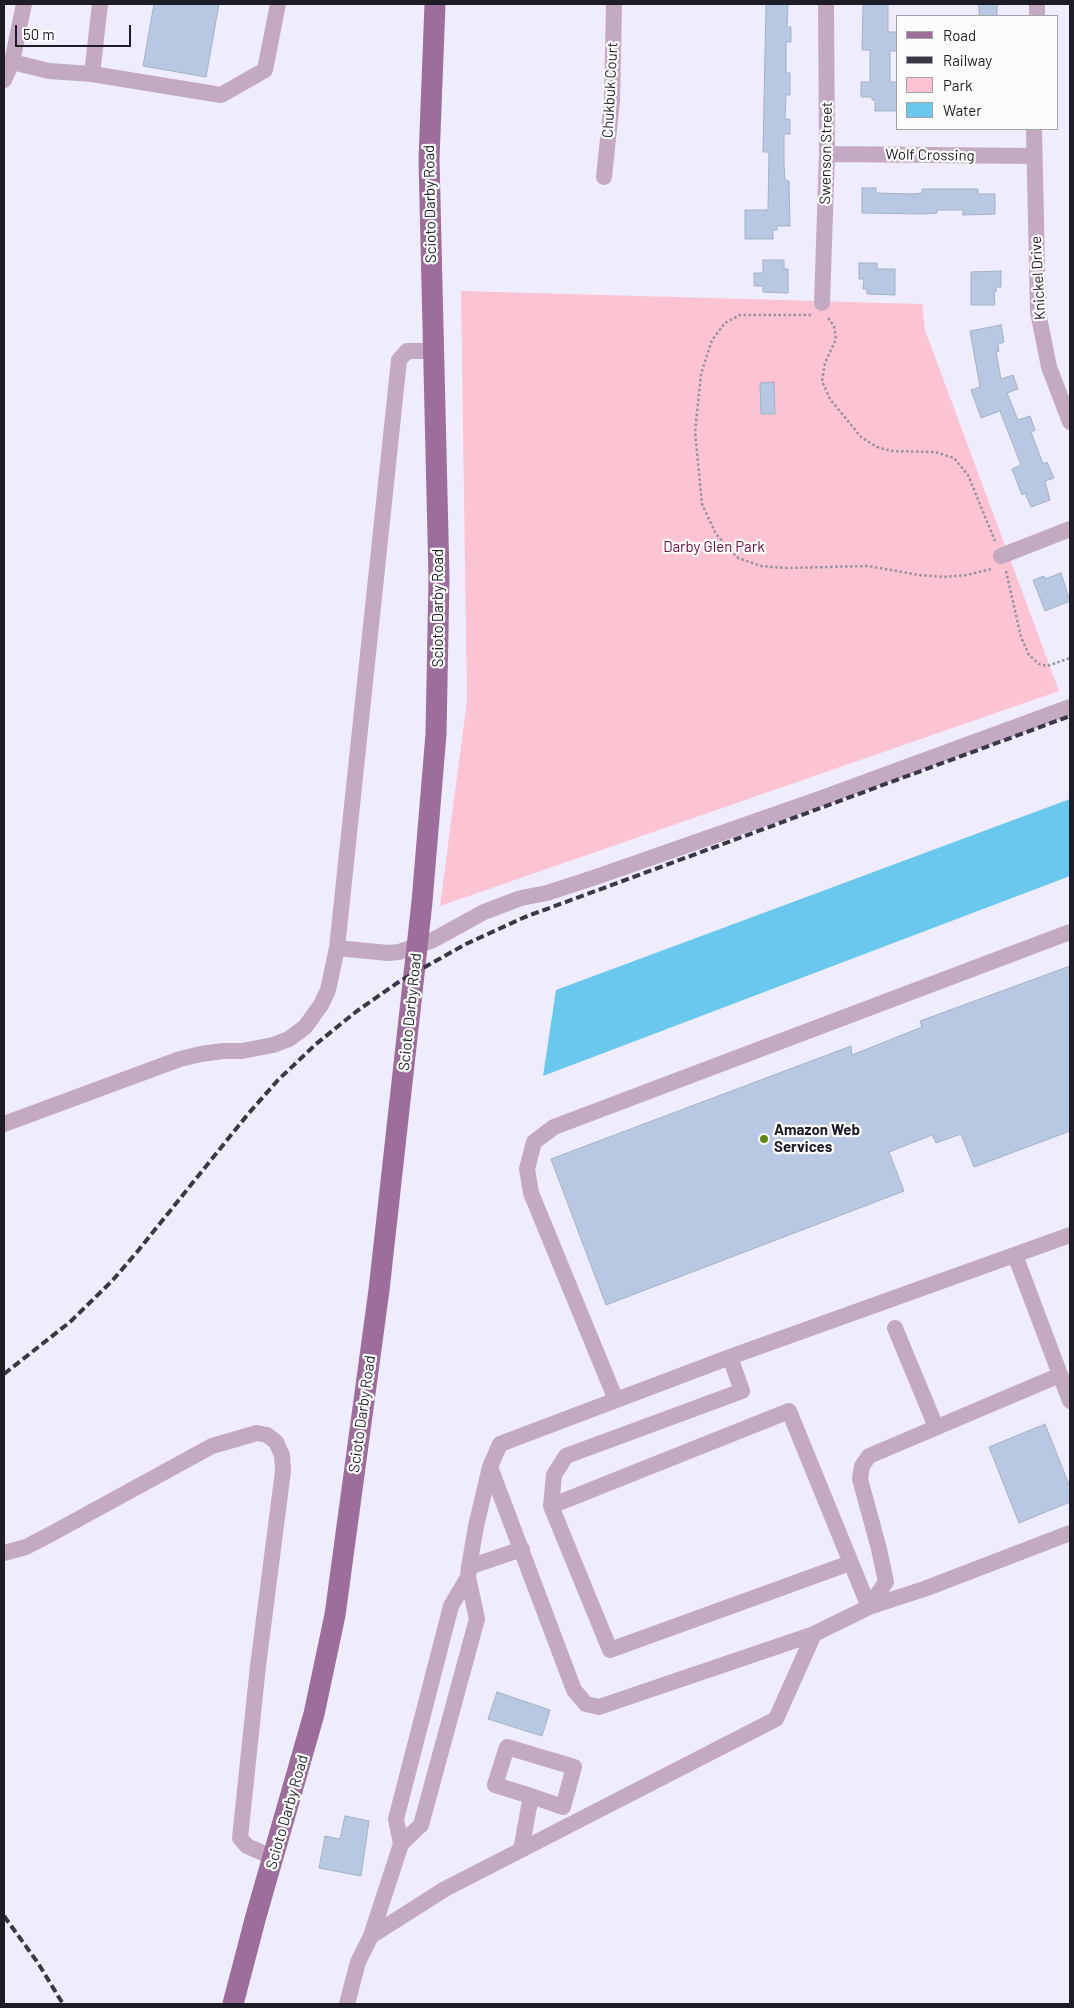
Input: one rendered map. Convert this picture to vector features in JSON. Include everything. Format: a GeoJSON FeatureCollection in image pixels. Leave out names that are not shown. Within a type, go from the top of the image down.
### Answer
{"type":"FeatureCollection","features":[{"type":"Feature","properties":{"kind":"main road","name":"Scioto Darby Road"},"geometry":{"type":"LineString","coordinates":[[233,2004],[256,1916],[314,1714],[335,1615],[379,1290],[422,902],[436,734],[439,578],[429,159],[435,4]]}},
{"type":"Feature","properties":{"kind":"street"},"geometry":{"type":"LineString","coordinates":[[4,80],[12,62],[24,4]]}},
{"type":"Feature","properties":{"kind":"street"},"geometry":{"type":"LineString","coordinates":[[92,74],[100,4]]}},
{"type":"Feature","properties":{"kind":"street"},"geometry":{"type":"LineString","coordinates":[[12,62],[49,71],[92,74],[221,95],[265,70],[278,4]]}},
{"type":"Feature","properties":{"kind":"street","name":"Chukbuk Court"},"geometry":{"type":"LineString","coordinates":[[604,177],[612,101],[614,4]]}},
{"type":"Feature","properties":{"kind":"street","name":"Swenson Street"},"geometry":{"type":"LineString","coordinates":[[822,309],[827,154],[826,4]]}},
{"type":"Feature","properties":{"kind":"street","name":"Knickel Drive"},"geometry":{"type":"LineString","coordinates":[[1034,130],[1038,312],[1049,367],[1070,422]]}},
{"type":"Feature","properties":{"kind":"street","name":"Wolf Crossing"},"geometry":{"type":"LineString","coordinates":[[827,154],[1034,156]]}},
{"type":"Feature","properties":{"kind":"street"},"geometry":{"type":"LineString","coordinates":[[4,1124],[180,1059],[223,1051],[257,1049],[289,1038],[305,1027],[322,1005],[328,990],[337,948],[399,360],[407,351],[433,351]]}},
{"type":"Feature","properties":{"kind":"street"},"geometry":{"type":"LineString","coordinates":[[1002,560],[1070,529]]}},
{"type":"Feature","properties":{"kind":"street"},"geometry":{"type":"LineString","coordinates":[[337,948],[388,954],[399,952],[433,940],[484,912],[521,898],[547,893],[596,877],[812,802],[1070,707]]}},
{"type":"Feature","properties":{"kind":"street"},"geometry":{"type":"LineString","coordinates":[[616,1400],[532,1193],[527,1169],[534,1142],[554,1127],[1070,932]]}},
{"type":"Feature","properties":{"kind":"street"},"geometry":{"type":"LineString","coordinates":[[401,1844],[396,1819],[451,1606],[468,1572],[476,1526],[490,1467],[500,1444],[730,1357],[1070,1235]]}},
{"type":"Feature","properties":{"kind":"street"},"geometry":{"type":"LineString","coordinates":[[1015,1255],[1070,1401]]}},
{"type":"Feature","properties":{"kind":"street"},"geometry":{"type":"LineString","coordinates":[[895,1328],[936,1427]]}},
{"type":"Feature","properties":{"kind":"street"},"geometry":{"type":"LineString","coordinates":[[730,1357],[742,1391],[566,1456],[554,1475],[551,1506],[610,1650],[850,1563]]}},
{"type":"Feature","properties":{"kind":"street"},"geometry":{"type":"LineString","coordinates":[[869,1607],[886,1582],[860,1479],[862,1466],[869,1456],[1060,1374]]}},
{"type":"Feature","properties":{"kind":"street"},"geometry":{"type":"LineString","coordinates":[[551,1506],[789,1410],[869,1607]]}},
{"type":"Feature","properties":{"kind":"street"},"geometry":{"type":"LineString","coordinates":[[4,1553],[26,1547],[230,1438],[257,1433],[268,1435],[276,1442],[282,1455],[283,1471],[258,1666],[240,1838],[247,1846],[274,1858]]}},
{"type":"Feature","properties":{"kind":"street"},"geometry":{"type":"LineString","coordinates":[[490,1467],[574,1690],[586,1704],[599,1707],[814,1634],[869,1607],[927,1588],[1070,1532]]}},
{"type":"Feature","properties":{"kind":"street"},"geometry":{"type":"LineString","coordinates":[[468,1572],[522,1548]]}},
{"type":"Feature","properties":{"kind":"street"},"geometry":{"type":"LineString","coordinates":[[346,2004],[358,1962],[371,1936],[401,1844],[421,1825],[477,1619],[468,1572]]}},
{"type":"Feature","properties":{"kind":"street"},"geometry":{"type":"LineString","coordinates":[[371,1936],[445,1889],[776,1719],[814,1634]]}},
{"type":"Feature","properties":{"kind":"street"},"geometry":{"type":"LineString","coordinates":[[507,1747],[574,1767],[563,1807],[531,1796],[495,1785],[507,1747]]}},
{"type":"Feature","properties":{"kind":"street"},"geometry":{"type":"LineString","coordinates":[[521,1850],[531,1796]]}},
{"type":"Feature","properties":{"kind":"path"},"geometry":{"type":"LineString","coordinates":[[1002,560],[967,575],[944,577],[918,575],[868,566],[773,568],[738,558],[721,540],[702,504],[696,454],[696,418],[700,384],[712,340],[725,323],[740,314],[822,309],[832,320],[836,332],[833,346],[822,371],[822,381],[830,399],[861,437],[877,447],[891,451],[935,452],[954,458],[968,475],[1002,560],[1021,637],[1029,655],[1038,664],[1047,666],[1070,658]]}},
{"type":"Feature","properties":{"kind":"green space","name":"Darby Glen Park"},"geometry":{"type":"Polygon","coordinates":[[[461,291],[922,304],[925,330],[1059,691],[440,906],[467,701],[461,291]]]}},
{"type":"Feature","properties":{"kind":"water"},"geometry":{"type":"Polygon","coordinates":[[[1070,799],[1070,876],[543,1076],[556,990],[1070,799]]]}},
{"type":"Feature","properties":{"kind":"building"},"geometry":{"type":"Polygon","coordinates":[[[154,4],[219,4],[206,77],[143,66],[154,4]]]}},
{"type":"Feature","properties":{"kind":"building"},"geometry":{"type":"Polygon","coordinates":[[[766,4],[788,4],[787,27],[791,27],[791,42],[786,42],[786,73],[790,73],[790,95],[786,95],[785,119],[790,119],[790,134],[784,134],[784,165],[785,180],[789,181],[790,226],[777,226],[777,230],[773,230],[773,239],[745,239],[745,210],[768,210],[769,152],[763,152],[766,4]]]}},
{"type":"Feature","properties":{"kind":"building"},"geometry":{"type":"Polygon","coordinates":[[[863,4],[888,4],[888,32],[896,32],[896,51],[890,51],[890,82],[896,82],[896,111],[875,111],[875,100],[872,100],[872,97],[861,97],[861,82],[870,82],[870,50],[862,50],[863,4]]]}},
{"type":"Feature","properties":{"kind":"building"},"geometry":{"type":"Polygon","coordinates":[[[979,4],[997,4],[997,15],[979,15],[979,4]]]}},
{"type":"Feature","properties":{"kind":"building"},"geometry":{"type":"Polygon","coordinates":[[[862,188],[876,188],[876,193],[912,194],[922,193],[922,189],[978,189],[978,194],[995,194],[995,214],[963,215],[963,210],[937,210],[937,213],[924,214],[862,213],[862,188]]]}},
{"type":"Feature","properties":{"kind":"building"},"geometry":{"type":"Polygon","coordinates":[[[763,260],[784,260],[784,269],[788,269],[788,293],[763,292],[763,286],[754,286],[754,273],[763,273],[763,260]]]}},
{"type":"Feature","properties":{"kind":"building"},"geometry":{"type":"Polygon","coordinates":[[[859,263],[877,263],[877,269],[895,269],[895,295],[867,294],[867,289],[863,289],[864,279],[859,279],[859,263]]]}},
{"type":"Feature","properties":{"kind":"building"},"geometry":{"type":"Polygon","coordinates":[[[1001,271],[1001,287],[996,287],[996,292],[994,292],[995,305],[971,305],[971,272],[1001,271]]]}},
{"type":"Feature","properties":{"kind":"building"},"geometry":{"type":"Polygon","coordinates":[[[1001,325],[1004,342],[998,344],[999,351],[996,352],[1001,379],[1013,375],[1018,389],[1007,393],[1018,420],[1030,416],[1035,430],[1031,432],[1043,464],[1047,462],[1054,478],[1045,481],[1050,500],[1031,507],[1025,493],[1022,495],[1012,469],[1021,465],[1000,411],[981,418],[971,390],[980,387],[970,331],[1001,325]]]}},
{"type":"Feature","properties":{"kind":"building"},"geometry":{"type":"Polygon","coordinates":[[[774,382],[775,414],[761,414],[760,383],[774,382]]]}},
{"type":"Feature","properties":{"kind":"building"},"geometry":{"type":"Polygon","coordinates":[[[1061,573],[1070,601],[1045,611],[1033,580],[1044,576],[1045,579],[1061,573]]]}},
{"type":"Feature","properties":{"kind":"building","name":"Amazon Web Services"},"geometry":{"type":"Polygon","coordinates":[[[1070,966],[1070,1131],[974,1167],[961,1134],[936,1143],[932,1135],[889,1152],[904,1191],[606,1305],[551,1159],[851,1046],[852,1055],[922,1027],[920,1021],[1070,966]]]}},
{"type":"Feature","properties":{"kind":"building"},"geometry":{"type":"Polygon","coordinates":[[[1045,1424],[1070,1487],[1070,1502],[1019,1523],[989,1447],[1045,1424]]]}},
{"type":"Feature","properties":{"kind":"building"},"geometry":{"type":"Polygon","coordinates":[[[497,1692],[550,1710],[542,1736],[488,1719],[497,1692]]]}},
{"type":"Feature","properties":{"kind":"building"},"geometry":{"type":"Polygon","coordinates":[[[345,1816],[369,1821],[361,1876],[319,1868],[325,1836],[340,1839],[345,1816]]]}},
{"type":"Feature","properties":{"kind":"railway"},"geometry":{"type":"LineString","coordinates":[[4,1374],[70,1322],[112,1281],[278,1080],[316,1044],[357,1011],[400,981],[466,944],[525,917],[1070,716]]}},
{"type":"Feature","properties":{"kind":"railway"},"geometry":{"type":"LineString","coordinates":[[4,1916],[38,1963],[63,2004]]}},
{"type":"Feature","properties":{"kind":"place","name":"Amazon Web Services"},"geometry":{"type":"Point","coordinates":[764,1139]}}]}
